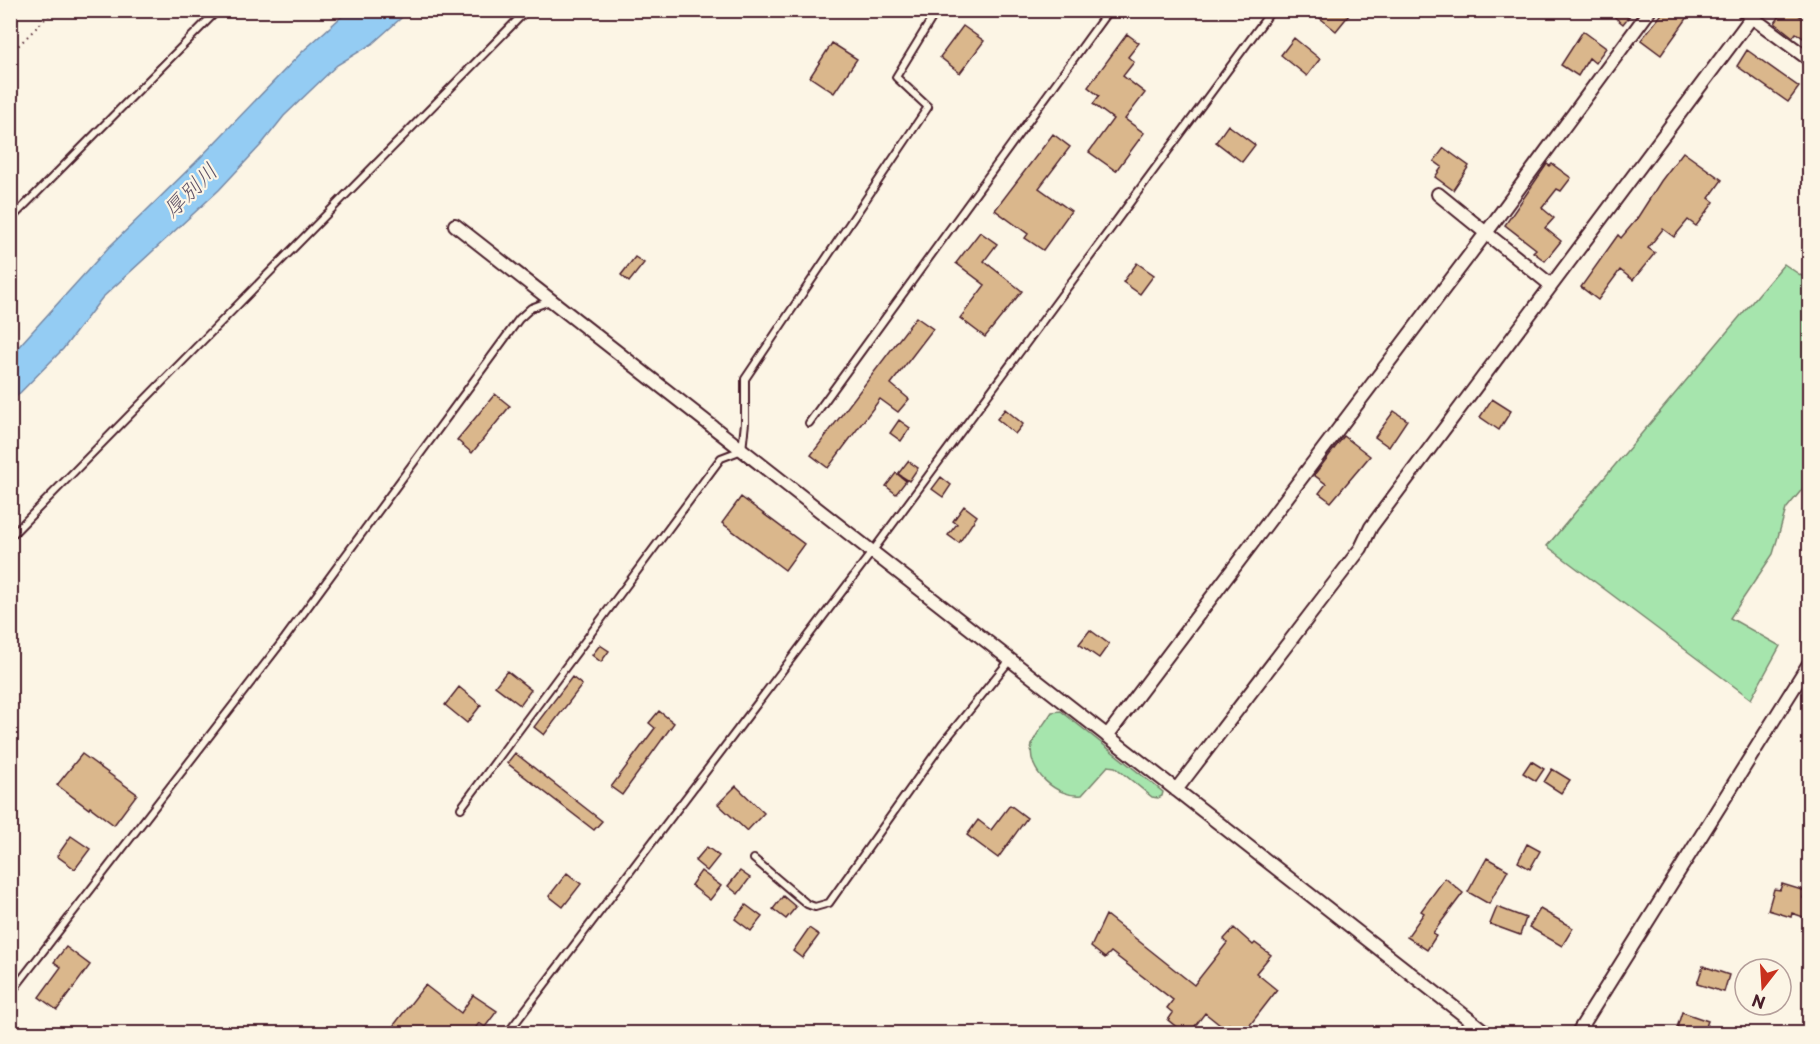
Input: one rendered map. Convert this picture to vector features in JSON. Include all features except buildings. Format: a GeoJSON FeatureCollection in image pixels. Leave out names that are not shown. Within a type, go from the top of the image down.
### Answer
{"type":"FeatureCollection","features":[{"type":"Feature","properties":{"kind":"street"},"geometry":{"type":"LineString","coordinates":[[1107,736],[1650,10]]}},
{"type":"Feature","properties":{"kind":"street"},"geometry":{"type":"LineString","coordinates":[[1176,790],[1361,548],[1371,527],[1750,13],[1809,60]]}},
{"type":"Feature","properties":{"kind":"street"},"geometry":{"type":"LineString","coordinates":[[1438,194],[1551,285]]}},
{"type":"Feature","properties":{"kind":"street"},"geometry":{"type":"LineString","coordinates":[[455,225],[1488,1034]]}},
{"type":"Feature","properties":{"kind":"street"},"geometry":{"type":"LineString","coordinates":[[1577,1034],[1809,662]]}},
{"type":"Feature","properties":{"kind":"lane"},"geometry":{"type":"LineString","coordinates":[[10,220],[218,10]]}},
{"type":"Feature","properties":{"kind":"lane"},"geometry":{"type":"LineString","coordinates":[[10,537],[527,10]]}},
{"type":"Feature","properties":{"kind":"lane"},"geometry":{"type":"LineString","coordinates":[[461,808],[722,458],[742,450],[745,423],[745,379],[927,107],[896,76],[937,10]]}},
{"type":"Feature","properties":{"kind":"lane"},"geometry":{"type":"LineString","coordinates":[[809,423],[1109,10]]}},
{"type":"Feature","properties":{"kind":"lane"},"geometry":{"type":"LineString","coordinates":[[507,1034],[872,552],[1272,10]]}},
{"type":"Feature","properties":{"kind":"lane"},"geometry":{"type":"LineString","coordinates":[[10,994],[285,638],[519,319],[531,308],[551,300]]}},
{"type":"Feature","properties":{"kind":"lane"},"geometry":{"type":"LineString","coordinates":[[754,859],[807,904],[815,907],[829,903],[942,744],[1010,660]]}},
{"type":"Feature","properties":{"kind":"path"},"geometry":{"type":"LineString","coordinates":[[10,54],[54,10]]}},
{"type":"Feature","properties":{"kind":"green space"},"geometry":{"type":"Polygon","coordinates":[[[1784,264],[1809,281],[1809,481],[1786,509],[1773,554],[1730,618],[1780,646],[1751,699],[1547,546],[1784,264]]]}},
{"type":"Feature","properties":{"kind":"green space"},"geometry":{"type":"Polygon","coordinates":[[[1061,711],[1163,792],[1162,796],[1152,797],[1115,767],[1108,766],[1082,795],[1063,792],[1045,781],[1034,764],[1031,755],[1032,745],[1052,712],[1061,711]]]}},
{"type":"Feature","properties":{"kind":"water","name":"厚別川"},"geometry":{"type":"Polygon","coordinates":[[[348,11],[409,11],[372,44],[337,65],[284,116],[261,145],[219,190],[102,298],[63,349],[11,402],[11,355],[108,248],[195,163],[303,51],[348,11]]]}}]}
